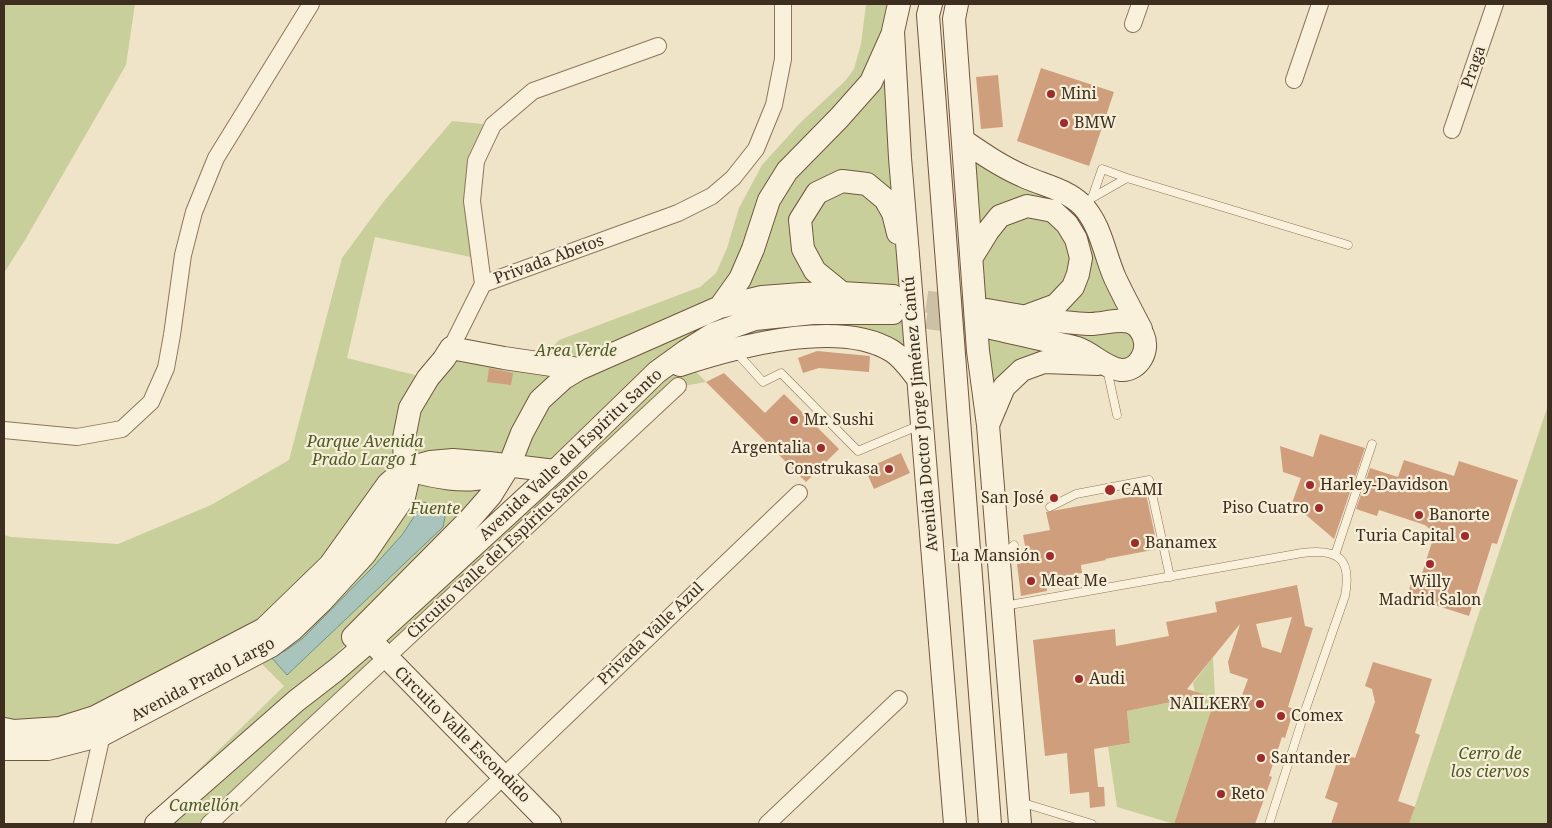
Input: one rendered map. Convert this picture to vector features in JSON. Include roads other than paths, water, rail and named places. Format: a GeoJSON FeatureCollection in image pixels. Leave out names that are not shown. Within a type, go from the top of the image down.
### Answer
{"type":"FeatureCollection","features":[{"type":"Feature","properties":{"kind":"main road","name":"Avenida Doctor Jorge Jiménez Cantú"},"geometry":{"type":"LineString","coordinates":[[899,4],[893,31],[900,158],[955,824]]}},
{"type":"Feature","properties":{"kind":"main road"},"geometry":{"type":"LineString","coordinates":[[931,4],[928,15],[990,824]]}},
{"type":"Feature","properties":{"kind":"main road"},"geometry":{"type":"LineString","coordinates":[[956,4],[954,19],[978,351],[1006,552],[1002,606],[1020,824]]}},
{"type":"Feature","properties":{"kind":"main road"},"geometry":{"type":"LineString","coordinates":[[720,307],[740,279],[753,249],[770,200],[787,171],[871,82],[893,31]]}},
{"type":"Feature","properties":{"kind":"main road"},"geometry":{"type":"LineString","coordinates":[[964,141],[1000,166],[1087,201],[1115,278],[1141,329],[1144,337],[1144,355],[1140,362],[1122,370],[1107,365],[1078,348],[988,319],[1025,317],[1089,324],[1119,321],[1130,322],[1141,329]]}},
{"type":"Feature","properties":{"kind":"main road"},"geometry":{"type":"LineString","coordinates":[[842,294],[815,270],[803,249],[800,220],[817,194],[842,181],[867,184],[885,199],[893,213],[910,278]]}},
{"type":"Feature","properties":{"kind":"main road"},"geometry":{"type":"LineString","coordinates":[[972,257],[988,230],[1000,216],[1027,206],[1053,212],[1067,224],[1076,239],[1081,258],[1073,287],[1056,305],[1025,317]]}},
{"type":"Feature","properties":{"kind":"main road","name":"Avenida Valle del Espíritu Santo"},"geometry":{"type":"LineString","coordinates":[[156,824],[296,701],[336,670],[377,648],[555,471],[658,372],[712,334],[755,319],[893,305],[842,294],[762,297],[720,307],[572,374],[540,400],[522,433],[509,466],[491,495],[470,519],[329,661],[296,701]]}},
{"type":"Feature","properties":{"kind":"main road"},"geometry":{"type":"LineString","coordinates":[[658,372],[732,349],[804,337],[854,339],[876,344],[892,352],[907,364],[918,380]]}},
{"type":"Feature","properties":{"kind":"main road"},"geometry":{"type":"LineString","coordinates":[[959,420],[978,351]]}},
{"type":"Feature","properties":{"kind":"main road"},"geometry":{"type":"LineString","coordinates":[[555,471],[509,466],[488,477],[469,480],[429,476],[405,469],[404,438],[410,408],[428,378],[448,353],[504,358],[572,374]]}},
{"type":"Feature","properties":{"kind":"main road"},"geometry":{"type":"LineString","coordinates":[[988,425],[1004,388],[1022,370],[1044,362],[1107,365]]}},
{"type":"Feature","properties":{"kind":"main road","name":"Avenida Prado Largo"},"geometry":{"type":"LineString","coordinates":[[4,749],[48,749],[102,735],[130,709],[264,629],[330,565],[388,484],[405,469]]}},
{"type":"Feature","properties":{"kind":"main road","name":"Circuito Valle Escondido"},"geometry":{"type":"LineString","coordinates":[[377,648],[550,824]]}},
{"type":"Feature","properties":{"kind":"main road","name":"Avenida Prado Largo"},"geometry":{"type":"LineString","coordinates":[[4,729],[14,731],[60,728],[130,709]]}},
{"type":"Feature","properties":{"kind":"street"},"geometry":{"type":"LineString","coordinates":[[4,430],[77,438],[122,429],[151,402],[166,368],[184,255],[194,212],[216,158],[310,4]]}},
{"type":"Feature","properties":{"kind":"street","name":"Privada Abetos"},"geometry":{"type":"LineString","coordinates":[[658,46],[533,90],[493,125],[476,161],[472,201],[483,284],[678,213],[712,196],[733,178],[756,149],[774,105],[784,59],[783,4]]}},
{"type":"Feature","properties":{"kind":"street"},"geometry":{"type":"LineString","coordinates":[[1133,24],[1140,4]]}},
{"type":"Feature","properties":{"kind":"street"},"geometry":{"type":"LineString","coordinates":[[1294,80],[1320,4]]}},
{"type":"Feature","properties":{"kind":"street","name":"Praga"},"geometry":{"type":"LineString","coordinates":[[1452,130],[1495,4]]}},
{"type":"Feature","properties":{"kind":"street"},"geometry":{"type":"LineString","coordinates":[[448,353],[483,284]]}},
{"type":"Feature","properties":{"kind":"street","name":"Circuito Valle del Espíritu Santo"},"geometry":{"type":"LineString","coordinates":[[209,824],[302,736],[377,648],[678,386]]}},
{"type":"Feature","properties":{"kind":"street","name":"Privada Valle Azul"},"geometry":{"type":"LineString","coordinates":[[454,824],[799,493]]}},
{"type":"Feature","properties":{"kind":"street"},"geometry":{"type":"LineString","coordinates":[[767,824],[898,700]]}},
{"type":"Feature","properties":{"kind":"street"},"geometry":{"type":"LineString","coordinates":[[82,824],[102,735]]}},
{"type":"Feature","properties":{"kind":"lane"},"geometry":{"type":"LineString","coordinates":[[1087,201],[1102,170],[1348,246]]}},
{"type":"Feature","properties":{"kind":"lane"},"geometry":{"type":"LineString","coordinates":[[1087,201],[1127,178]]}},
{"type":"Feature","properties":{"kind":"lane"},"geometry":{"type":"LineString","coordinates":[[732,349],[763,382],[781,373],[858,452],[923,424]]}},
{"type":"Feature","properties":{"kind":"lane"},"geometry":{"type":"LineString","coordinates":[[1107,365],[1117,414]]}},
{"type":"Feature","properties":{"kind":"lane"},"geometry":{"type":"LineString","coordinates":[[1335,555],[1372,444]]}},
{"type":"Feature","properties":{"kind":"lane"},"geometry":{"type":"LineString","coordinates":[[1050,507],[1076,494],[1149,480],[1170,577]]}},
{"type":"Feature","properties":{"kind":"lane"},"geometry":{"type":"LineString","coordinates":[[1002,606],[1302,553],[1318,551],[1335,555],[1345,566],[1348,581],[1345,596],[1306,708],[1269,824]]}},
{"type":"Feature","properties":{"kind":"lane"},"geometry":{"type":"LineString","coordinates":[[1018,801],[1092,824]]}},
{"type":"Feature","properties":{"kind":"water"},"geometry":{"type":"Polygon","coordinates":[[[424,502],[434,506],[445,517],[443,527],[287,675],[270,656],[285,651],[303,638],[402,535],[424,502]]]}},
{"type":"Feature","properties":{"kind":"tunnel"},"geometry":{"type":"LineString","coordinates":[[894,297],[987,310]]}},
{"type":"Feature","properties":{"kind":"tunnel"},"geometry":{"type":"LineString","coordinates":[[894,313],[969,324]]}},
{"type":"Feature","properties":{"kind":"place","name":"Mini"},"geometry":{"type":"Point","coordinates":[1051,94]}},
{"type":"Feature","properties":{"kind":"place","name":"BMW"},"geometry":{"type":"Point","coordinates":[1064,123]}},
{"type":"Feature","properties":{"kind":"place","name":"Mr. Sushi"},"geometry":{"type":"Point","coordinates":[794,420]}},
{"type":"Feature","properties":{"kind":"place","name":"Argentalia"},"geometry":{"type":"Point","coordinates":[821,448]}},
{"type":"Feature","properties":{"kind":"place","name":"Construkasa"},"geometry":{"type":"Point","coordinates":[889,469]}},
{"type":"Feature","properties":{"kind":"place","name":"Harley-Davidson"},"geometry":{"type":"Point","coordinates":[1310,485]}},
{"type":"Feature","properties":{"kind":"place","name":"CAMI"},"geometry":{"type":"Point","coordinates":[1110,490]}},
{"type":"Feature","properties":{"kind":"place","name":"San José"},"geometry":{"type":"Point","coordinates":[1054,498]}},
{"type":"Feature","properties":{"kind":"place","name":"Piso Cuatro"},"geometry":{"type":"Point","coordinates":[1319,508]}},
{"type":"Feature","properties":{"kind":"place","name":"Banorte"},"geometry":{"type":"Point","coordinates":[1419,515]}},
{"type":"Feature","properties":{"kind":"place","name":"Turia Capital"},"geometry":{"type":"Point","coordinates":[1465,536]}},
{"type":"Feature","properties":{"kind":"place","name":"Banamex"},"geometry":{"type":"Point","coordinates":[1135,543]}},
{"type":"Feature","properties":{"kind":"place","name":"La Mansión"},"geometry":{"type":"Point","coordinates":[1050,556]}},
{"type":"Feature","properties":{"kind":"place","name":"Willy Madrid Salon"},"geometry":{"type":"Point","coordinates":[1430,564]}},
{"type":"Feature","properties":{"kind":"place","name":"Meat Me"},"geometry":{"type":"Point","coordinates":[1031,581]}},
{"type":"Feature","properties":{"kind":"place","name":"Audi"},"geometry":{"type":"Point","coordinates":[1079,679]}},
{"type":"Feature","properties":{"kind":"place","name":"NAILKERY"},"geometry":{"type":"Point","coordinates":[1260,704]}},
{"type":"Feature","properties":{"kind":"place","name":"Comex"},"geometry":{"type":"Point","coordinates":[1281,716]}},
{"type":"Feature","properties":{"kind":"place","name":"Santander"},"geometry":{"type":"Point","coordinates":[1261,758]}},
{"type":"Feature","properties":{"kind":"place","name":"Reto"},"geometry":{"type":"Point","coordinates":[1221,794]}},
{"type":"Feature","properties":{"kind":"park label","name":"Area Verde"},"geometry":{"type":"Point","coordinates":[576,351]}},
{"type":"Feature","properties":{"kind":"park label","name":"Parque Avenida Prado Largo 1"},"geometry":{"type":"Point","coordinates":[365,451]}},
{"type":"Feature","properties":{"kind":"park label","name":"Fuente"},"geometry":{"type":"Point","coordinates":[435,509]}},
{"type":"Feature","properties":{"kind":"park label","name":"Cerro de los ciervos"},"geometry":{"type":"Point","coordinates":[1490,763]}},
{"type":"Feature","properties":{"kind":"park label","name":"Camellón"},"geometry":{"type":"Point","coordinates":[204,806]}}]}
